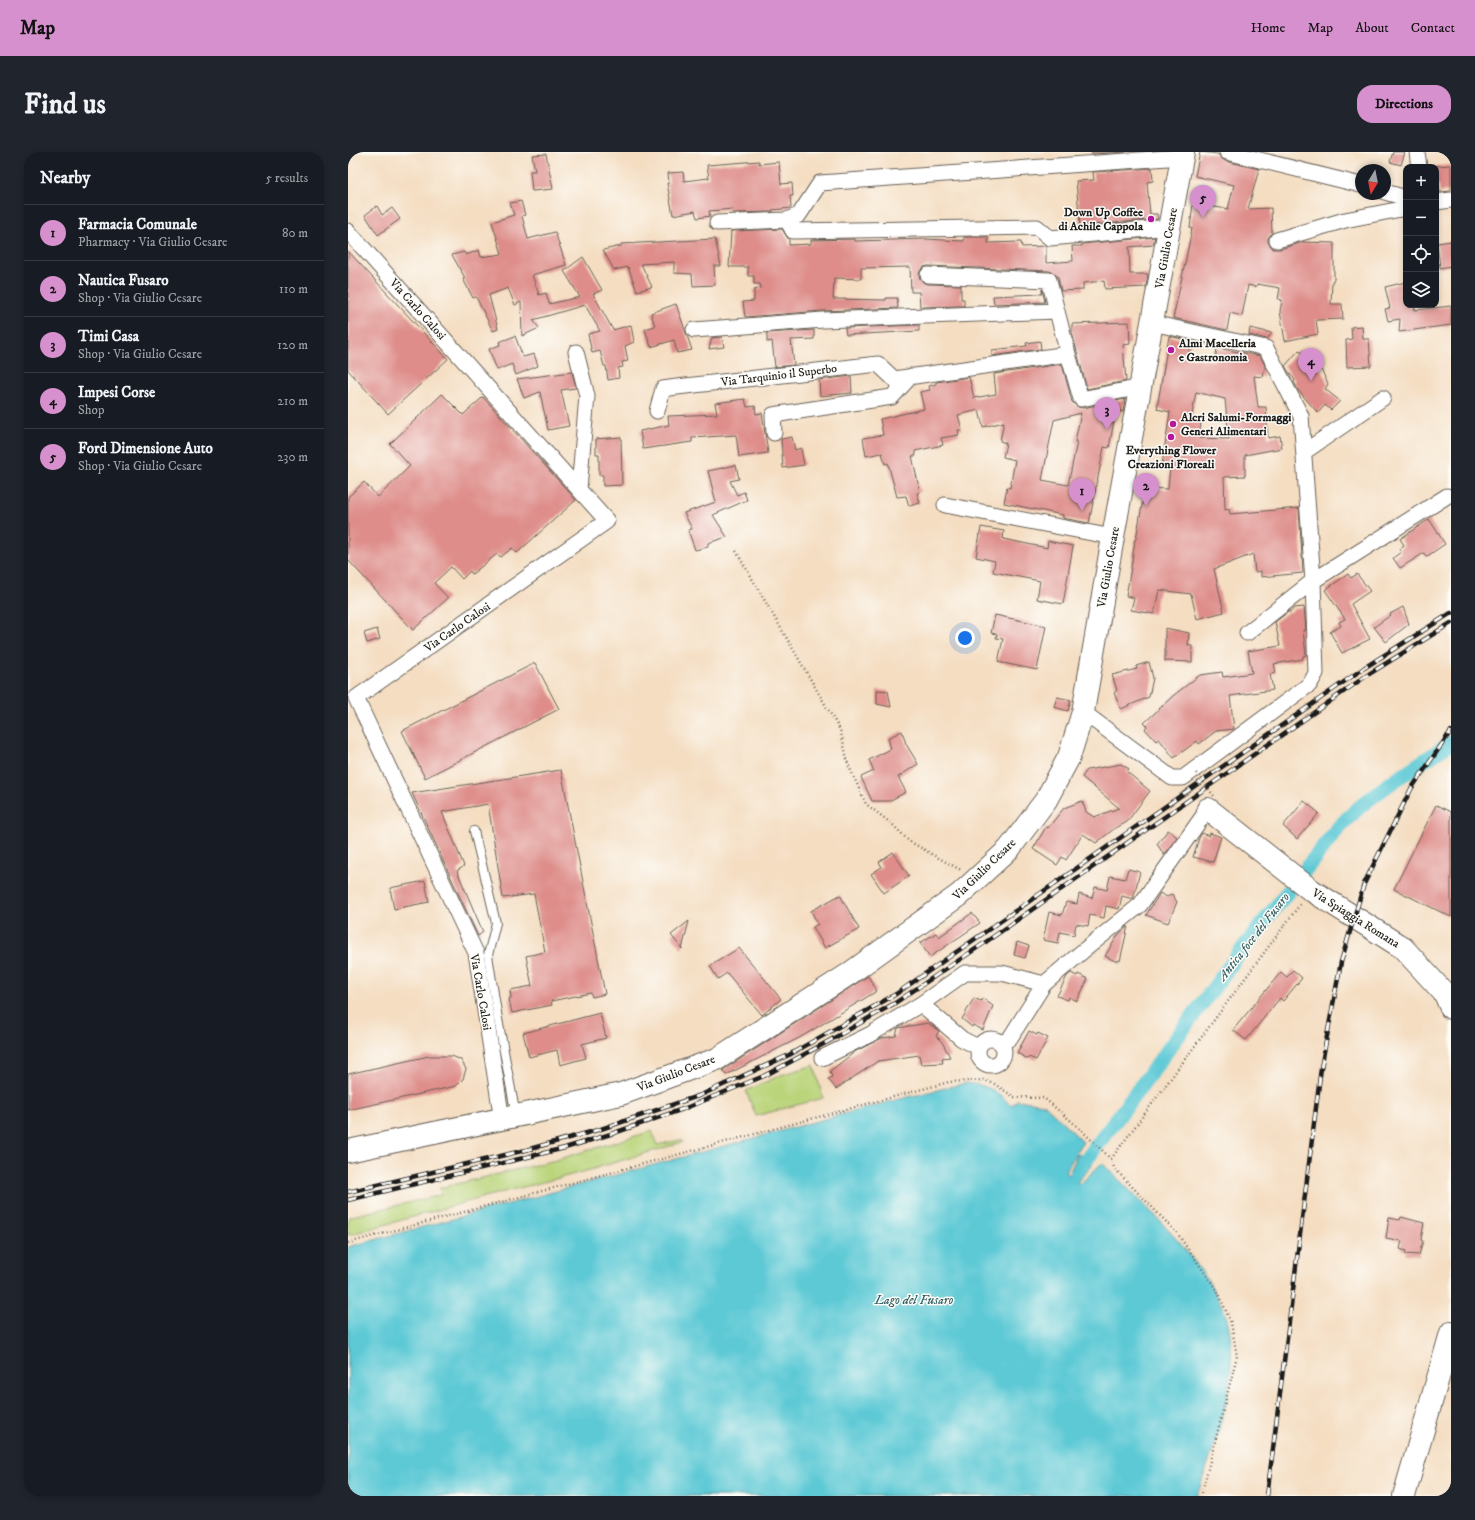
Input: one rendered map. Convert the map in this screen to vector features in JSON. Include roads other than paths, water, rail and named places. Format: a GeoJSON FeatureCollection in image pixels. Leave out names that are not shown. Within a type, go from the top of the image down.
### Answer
{"type":"FeatureCollection","features":[{"type":"Feature","properties":{"kind":"street"},"geometry":{"type":"LineString","coordinates":[[1227,152],[1355,184]]}},
{"type":"Feature","properties":{"kind":"street"},"geometry":{"type":"LineString","coordinates":[[1416,152],[1418,164]]}},
{"type":"Feature","properties":{"kind":"street"},"geometry":{"type":"LineString","coordinates":[[717,223],[787,220],[799,215],[820,183],[1182,155]]}},
{"type":"Feature","properties":{"kind":"street","name":"Via Giulio Cesare"},"geometry":{"type":"LineString","coordinates":[[348,1151],[621,1094],[717,1059],[850,974],[959,895],[1009,849],[1046,800],[1069,757],[1084,712],[1113,537],[1182,155]]}},
{"type":"Feature","properties":{"kind":"street"},"geometry":{"type":"LineString","coordinates":[[1391,194],[1403,197]]}},
{"type":"Feature","properties":{"kind":"street"},"geometry":{"type":"LineString","coordinates":[[1439,202],[1451,200]]}},
{"type":"Feature","properties":{"kind":"street"},"geometry":{"type":"LineString","coordinates":[[1277,240],[1345,220],[1403,209]]}},
{"type":"Feature","properties":{"kind":"street"},"geometry":{"type":"LineString","coordinates":[[787,220],[793,231],[1037,226],[1050,238],[1170,227]]}},
{"type":"Feature","properties":{"kind":"street","name":"Via Carlo Calosi"},"geometry":{"type":"LineString","coordinates":[[348,231],[607,521],[356,698],[476,953],[509,1118]]}},
{"type":"Feature","properties":{"kind":"street"},"geometry":{"type":"LineString","coordinates":[[928,275],[1049,280],[1081,399],[1141,387]]}},
{"type":"Feature","properties":{"kind":"street"},"geometry":{"type":"LineString","coordinates":[[694,330],[823,320],[1057,310]]}},
{"type":"Feature","properties":{"kind":"street"},"geometry":{"type":"LineString","coordinates":[[1084,712],[1172,778],[1190,776],[1310,684],[1316,673],[1313,581],[1301,416],[1266,348],[1152,324]]}},
{"type":"Feature","properties":{"kind":"street"},"geometry":{"type":"LineString","coordinates":[[576,352],[587,396],[579,489]]}},
{"type":"Feature","properties":{"kind":"street","name":"Via Tarquinio il Superbo"},"geometry":{"type":"LineString","coordinates":[[657,411],[662,389],[878,364],[894,379],[1068,354]]}},
{"type":"Feature","properties":{"kind":"street"},"geometry":{"type":"LineString","coordinates":[[774,433],[773,415],[892,397],[911,376]]}},
{"type":"Feature","properties":{"kind":"street"},"geometry":{"type":"LineString","coordinates":[[1304,452],[1383,398]]}},
{"type":"Feature","properties":{"kind":"street"},"geometry":{"type":"LineString","coordinates":[[1247,633],[1313,581],[1447,496]]}},
{"type":"Feature","properties":{"kind":"street"},"geometry":{"type":"LineString","coordinates":[[945,505],[1113,537]]}},
{"type":"Feature","properties":{"kind":"street"},"geometry":{"type":"LineString","coordinates":[[1001,1044],[1010,1038],[1044,984],[1140,905],[1211,803]]}},
{"type":"Feature","properties":{"kind":"street","name":"Via Spiaggia Romana"},"geometry":{"type":"LineString","coordinates":[[1211,803],[1302,883],[1403,948],[1445,994],[1451,1008]]}},
{"type":"Feature","properties":{"kind":"street"},"geometry":{"type":"LineString","coordinates":[[822,1058],[871,1034],[921,1004],[965,973],[1002,973],[1044,984]]}},
{"type":"Feature","properties":{"kind":"street"},"geometry":{"type":"LineString","coordinates":[[921,1004],[962,1039],[978,1048]]}},
{"type":"Feature","properties":{"kind":"street"},"geometry":{"type":"LineString","coordinates":[[991,1039],[1001,1044],[1003,1053],[1002,1057],[996,1063],[988,1064],[981,1060],[978,1056],[978,1048],[983,1041],[991,1039]]}},
{"type":"Feature","properties":{"kind":"street"},"geometry":{"type":"LineString","coordinates":[[1404,1496],[1451,1333]]}},
{"type":"Feature","properties":{"kind":"lane"},"geometry":{"type":"LineString","coordinates":[[474,831],[496,923],[488,955],[498,1019],[509,1118]]}},
{"type":"Feature","properties":{"kind":"water","name":"Lago del Fusaro"},"geometry":{"type":"Polygon","coordinates":[[[966,1083],[991,1089],[1010,1105],[1015,1103],[1017,1100],[1044,1104],[1083,1142],[1065,1172],[1068,1175],[1078,1154],[1087,1159],[1092,1166],[1077,1182],[1080,1184],[1102,1163],[1171,1233],[1196,1263],[1214,1291],[1228,1322],[1231,1344],[1231,1368],[1228,1392],[1222,1418],[1197,1496],[348,1496],[348,1247],[892,1101],[966,1083]]]}},
{"type":"Feature","properties":{"kind":"waterway","name":"Antica foce del Fusaro"},"geometry":{"type":"LineString","coordinates":[[1087,1159],[1244,947],[1339,827],[1378,792],[1451,743]]}},
{"type":"Feature","properties":{"kind":"railway"},"geometry":{"type":"LineString","coordinates":[[348,1192],[526,1150],[601,1129],[701,1095],[789,1055],[896,994],[1364,668],[1451,613]]}},
{"type":"Feature","properties":{"kind":"railway"},"geometry":{"type":"LineString","coordinates":[[348,1200],[565,1148],[683,1109],[764,1076],[895,1003],[980,946],[1369,674],[1451,623]]}},
{"type":"Feature","properties":{"kind":"railway"},"geometry":{"type":"LineString","coordinates":[[1267,1496],[1321,1068],[1341,962],[1364,884],[1411,789],[1451,731]]}},
{"type":"Feature","properties":{"kind":"place","name":"Ford Dimensione Auto"},"geometry":{"type":"Point","coordinates":[1203,218]}},
{"type":"Feature","properties":{"kind":"place","name":"Down Up Coffee di Achile Cappola"},"geometry":{"type":"Point","coordinates":[1151,219]}},
{"type":"Feature","properties":{"kind":"place","name":"Almi Macelleria e Gastronomia"},"geometry":{"type":"Point","coordinates":[1171,350]}},
{"type":"Feature","properties":{"kind":"place","name":"Impesi Corse"},"geometry":{"type":"Point","coordinates":[1311,381]}},
{"type":"Feature","properties":{"kind":"place","name":"Alcri Salumi-Formaggi Generi Alimentari"},"geometry":{"type":"Point","coordinates":[1173,424]}},
{"type":"Feature","properties":{"kind":"place","name":"Timi Casa"},"geometry":{"type":"Point","coordinates":[1107,430]}},
{"type":"Feature","properties":{"kind":"place","name":"Everything Flower Creazioni Floreali"},"geometry":{"type":"Point","coordinates":[1171,437]}},
{"type":"Feature","properties":{"kind":"place","name":"Nautica Fusaro"},"geometry":{"type":"Point","coordinates":[1146,506]}},
{"type":"Feature","properties":{"kind":"place","name":"Farmacia Comunale"},"geometry":{"type":"Point","coordinates":[1082,511]}}]}
